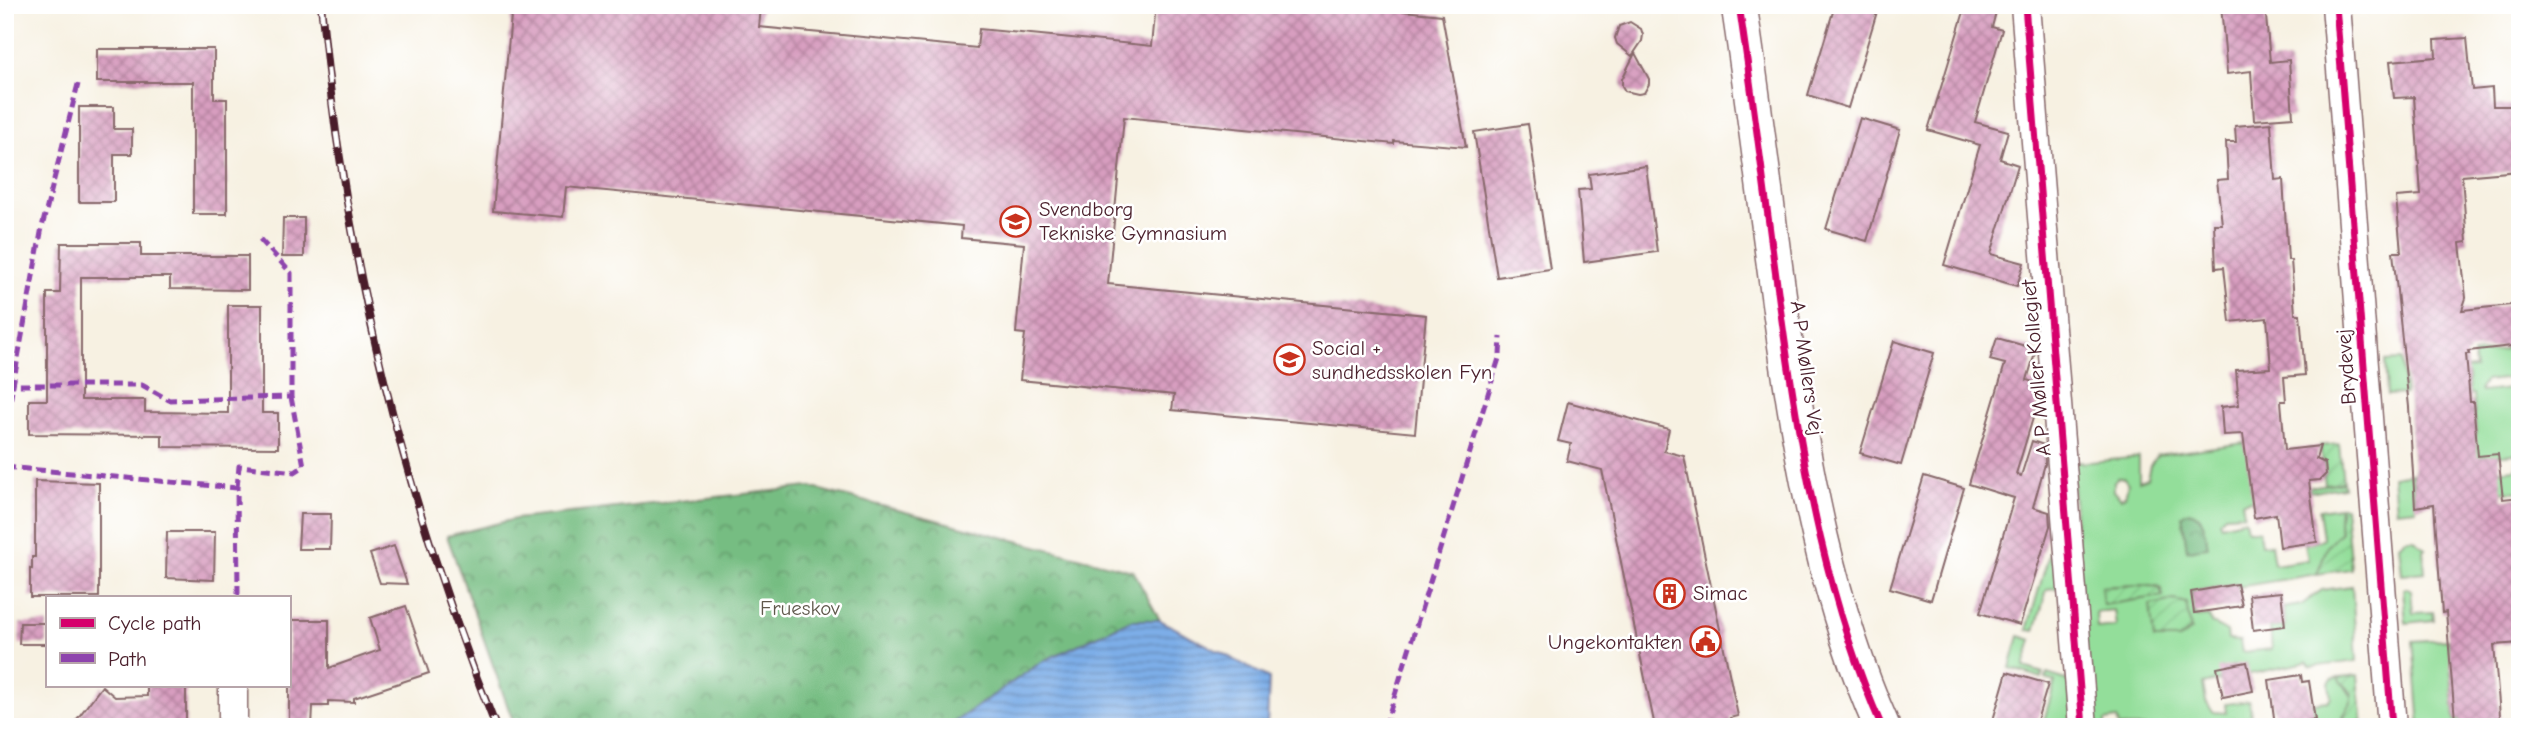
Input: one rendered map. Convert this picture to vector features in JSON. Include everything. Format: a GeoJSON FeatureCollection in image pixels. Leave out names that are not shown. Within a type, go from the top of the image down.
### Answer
{"type":"FeatureCollection","features":[{"type":"Feature","properties":{"kind":"street","name":"A P Møllers Vej"},"geometry":{"type":"LineString","coordinates":[[1739,5],[1799,437],[1829,577],[1861,677],[1882,727]]}},
{"type":"Feature","properties":{"kind":"street","name":"A P Møller Kollegiet"},"geometry":{"type":"LineString","coordinates":[[2025,5],[2083,727]]}},
{"type":"Feature","properties":{"kind":"street","name":"Brydevej"},"geometry":{"type":"LineString","coordinates":[[2336,5],[2392,727]]}},
{"type":"Feature","properties":{"kind":"street"},"geometry":{"type":"LineString","coordinates":[[233,686],[233,727]]}},
{"type":"Feature","properties":{"kind":"green space"},"geometry":{"type":"Polygon","coordinates":[[[2520,345],[2520,377],[2486,381],[2480,389],[2481,392],[2520,388],[2520,492],[2494,491],[2484,472],[2515,469],[2516,454],[2447,459],[2447,438],[2476,435],[2473,394],[2469,394],[2468,375],[2464,369],[2475,368],[2473,354],[2520,345]]]}},
{"type":"Feature","properties":{"kind":"green space"},"geometry":{"type":"Polygon","coordinates":[[[2402,360],[2405,394],[2387,395],[2385,361],[2402,360]]]}},
{"type":"Feature","properties":{"kind":"green space"},"geometry":{"type":"Polygon","coordinates":[[[2244,443],[2258,495],[2343,482],[2344,487],[2242,501],[2244,514],[2225,515],[2219,521],[2221,525],[2245,519],[2247,530],[2259,530],[2261,545],[2271,544],[2274,565],[2308,560],[2305,543],[2323,538],[2319,510],[2340,507],[2341,532],[2328,545],[2317,574],[2191,592],[2196,617],[2209,616],[2211,623],[2227,632],[2228,640],[2240,641],[2242,652],[2272,649],[2270,628],[2285,626],[2283,608],[2301,605],[2322,590],[2352,586],[2357,661],[2311,667],[2307,662],[2203,684],[2206,702],[2213,712],[2226,713],[2225,704],[2249,701],[2252,722],[2256,726],[2314,720],[2312,703],[2328,701],[2331,698],[2329,683],[2339,677],[2352,697],[2352,702],[2343,716],[2343,727],[2119,727],[2117,719],[2105,721],[2105,727],[2091,727],[2071,462],[2139,457],[2139,481],[2147,478],[2157,455],[2244,443]],[[2118,477],[2114,482],[2114,491],[2121,498],[2125,496],[2128,484],[2124,478],[2118,477]],[[2157,586],[2102,587],[2103,604],[2163,596],[2157,586]],[[2114,610],[2096,612],[2097,628],[2116,626],[2114,610]]]}},
{"type":"Feature","properties":{"kind":"green space"},"geometry":{"type":"Polygon","coordinates":[[[2339,444],[2343,482],[2325,484],[2325,463],[2322,461],[2320,446],[2339,444]]]}},
{"type":"Feature","properties":{"kind":"green space"},"geometry":{"type":"Polygon","coordinates":[[[2412,473],[2416,509],[2396,511],[2393,476],[2412,473]]]}},
{"type":"Feature","properties":{"kind":"green space","name":"Frueskov"},"geometry":{"type":"Polygon","coordinates":[[[809,487],[1133,571],[1160,620],[1131,620],[1043,661],[947,727],[515,727],[447,536],[515,519],[809,487]]]}},
{"type":"Feature","properties":{"kind":"green space"},"geometry":{"type":"Polygon","coordinates":[[[2340,507],[2345,507],[2351,569],[2317,574],[2328,545],[2341,532],[2340,507]]]}},
{"type":"Feature","properties":{"kind":"green space"},"geometry":{"type":"Polygon","coordinates":[[[2189,511],[2202,521],[2208,547],[2187,550],[2182,515],[2189,511]]]}},
{"type":"Feature","properties":{"kind":"green space"},"geometry":{"type":"Polygon","coordinates":[[[2059,520],[2064,587],[2047,589],[2035,631],[2027,630],[2059,520]]]}},
{"type":"Feature","properties":{"kind":"green space"},"geometry":{"type":"Polygon","coordinates":[[[2406,539],[2414,539],[2425,548],[2425,572],[2402,574],[2399,545],[2406,539]]]}},
{"type":"Feature","properties":{"kind":"green space"},"geometry":{"type":"Polygon","coordinates":[[[2101,587],[2159,587],[2163,596],[2103,605],[2101,587]]]}},
{"type":"Feature","properties":{"kind":"green space"},"geometry":{"type":"Polygon","coordinates":[[[2403,589],[2411,590],[2413,613],[2433,612],[2434,620],[2406,623],[2403,589]]]}},
{"type":"Feature","properties":{"kind":"green space"},"geometry":{"type":"Polygon","coordinates":[[[2174,600],[2186,603],[2191,630],[2179,639],[2154,639],[2150,605],[2174,600]]]}},
{"type":"Feature","properties":{"kind":"green space"},"geometry":{"type":"Polygon","coordinates":[[[2019,636],[2032,640],[2024,667],[2043,673],[2042,678],[2010,668],[2019,636]]]}},
{"type":"Feature","properties":{"kind":"green space"},"geometry":{"type":"Polygon","coordinates":[[[2448,639],[2458,671],[2451,671],[2455,720],[2461,720],[2462,727],[2420,727],[2413,641],[2448,639]]]}},
{"type":"Feature","properties":{"kind":"green space"},"geometry":{"type":"Polygon","coordinates":[[[2047,674],[2070,681],[2074,727],[2042,727],[2055,682],[2046,679],[2047,674]]]}},
{"type":"Feature","properties":{"kind":"green space"},"geometry":{"type":"Polygon","coordinates":[[[2358,675],[2363,727],[2343,727],[2352,697],[2339,677],[2358,675]]]}},
{"type":"Feature","properties":{"kind":"water"},"geometry":{"type":"Polygon","coordinates":[[[1131,620],[1160,620],[1269,678],[1267,727],[947,727],[1043,661],[1131,620]]]}},
{"type":"Feature","properties":{"kind":"building","name":"Svendborg Tekniske Gymnasium"},"geometry":{"type":"Polygon","coordinates":[[[512,5],[731,5],[761,8],[759,27],[977,48],[979,29],[1152,46],[1156,5],[1344,5],[1442,15],[1466,147],[1394,141],[1394,144],[1124,117],[1108,284],[1426,315],[1415,433],[1172,410],[1174,395],[1020,380],[1025,334],[1016,333],[1024,244],[961,238],[962,226],[566,187],[563,217],[493,211],[512,5]]]}},
{"type":"Feature","properties":{"kind":"building"},"geometry":{"type":"Polygon","coordinates":[[[1835,5],[1879,5],[1848,108],[1808,95],[1835,5]]]}},
{"type":"Feature","properties":{"kind":"building"},"geometry":{"type":"Polygon","coordinates":[[[1966,5],[1998,5],[1992,27],[2002,30],[1975,122],[2008,131],[2000,159],[2018,165],[1991,254],[2024,263],[2017,286],[1944,265],[1980,145],[1928,130],[1966,5]]]}},
{"type":"Feature","properties":{"kind":"building"},"geometry":{"type":"Polygon","coordinates":[[[2221,5],[2265,5],[2270,62],[2289,60],[2293,117],[2254,120],[2251,71],[2227,74],[2221,5]]]}},
{"type":"Feature","properties":{"kind":"building"},"geometry":{"type":"Polygon","coordinates":[[[1630,22],[1641,29],[1643,35],[1632,56],[1617,44],[1615,38],[1619,26],[1630,22]]]}},
{"type":"Feature","properties":{"kind":"building"},"geometry":{"type":"Polygon","coordinates":[[[2467,38],[2472,90],[2492,88],[2493,106],[2514,106],[2519,171],[2462,176],[2467,242],[2460,243],[2466,298],[2462,310],[2520,304],[2520,345],[2468,351],[2469,354],[2466,354],[2478,456],[2498,454],[2503,499],[2520,497],[2520,643],[2494,645],[2501,727],[2462,727],[2461,720],[2455,720],[2446,612],[2442,613],[2434,504],[2415,507],[2409,407],[2393,252],[2401,252],[2396,197],[2421,195],[2414,97],[2394,98],[2390,61],[2436,57],[2435,40],[2467,38]]]}},
{"type":"Feature","properties":{"kind":"building"},"geometry":{"type":"Polygon","coordinates":[[[97,49],[214,49],[214,99],[227,99],[227,214],[193,214],[193,82],[97,82],[97,49]]]}},
{"type":"Feature","properties":{"kind":"building"},"geometry":{"type":"Polygon","coordinates":[[[1635,53],[1649,79],[1644,93],[1638,94],[1625,91],[1622,86],[1622,79],[1635,53]]]}},
{"type":"Feature","properties":{"kind":"building"},"geometry":{"type":"Polygon","coordinates":[[[79,107],[114,107],[114,129],[132,129],[132,154],[114,154],[114,202],[79,202],[79,107]]]}},
{"type":"Feature","properties":{"kind":"building"},"geometry":{"type":"Polygon","coordinates":[[[1860,118],[1900,130],[1867,241],[1826,229],[1860,118]]]}},
{"type":"Feature","properties":{"kind":"building"},"geometry":{"type":"Polygon","coordinates":[[[2271,123],[2275,180],[2283,179],[2288,260],[2291,260],[2295,314],[2300,314],[2305,375],[2284,377],[2286,401],[2281,401],[2285,450],[2320,446],[2316,459],[2325,463],[2326,474],[2320,480],[2309,481],[2317,542],[2280,547],[2276,514],[2254,518],[2243,434],[2223,435],[2221,407],[2239,405],[2236,370],[2271,368],[2267,318],[2230,322],[2224,267],[2216,268],[2214,224],[2222,224],[2217,180],[2228,179],[2226,142],[2236,142],[2235,126],[2271,123]]]}},
{"type":"Feature","properties":{"kind":"building"},"geometry":{"type":"Polygon","coordinates":[[[1528,124],[1550,269],[1497,277],[1474,132],[1528,124]]]}},
{"type":"Feature","properties":{"kind":"building"},"geometry":{"type":"Polygon","coordinates":[[[1646,166],[1657,252],[1584,262],[1578,190],[1591,189],[1589,174],[1646,166]]]}},
{"type":"Feature","properties":{"kind":"building"},"geometry":{"type":"Polygon","coordinates":[[[283,218],[304,218],[304,257],[282,257],[283,218]]]}},
{"type":"Feature","properties":{"kind":"building"},"geometry":{"type":"Polygon","coordinates":[[[61,243],[141,243],[141,256],[248,256],[248,290],[170,289],[170,277],[81,277],[81,400],[145,400],[145,412],[228,413],[228,305],[262,305],[262,413],[278,413],[278,448],[162,447],[162,435],[29,434],[29,400],[47,400],[47,293],[60,293],[61,243]]]}},
{"type":"Feature","properties":{"kind":"building"},"geometry":{"type":"Polygon","coordinates":[[[1997,338],[2036,349],[2027,380],[2039,384],[2040,395],[2016,474],[2021,476],[2032,441],[2044,445],[2045,464],[2033,507],[2049,512],[2050,526],[2020,625],[1980,613],[2014,498],[1969,484],[2005,364],[1990,360],[1997,338]]]}},
{"type":"Feature","properties":{"kind":"building"},"geometry":{"type":"Polygon","coordinates":[[[1894,341],[1934,353],[1901,465],[1860,453],[1894,341]]]}},
{"type":"Feature","properties":{"kind":"building","name":"Simac"},"geometry":{"type":"Polygon","coordinates":[[[1568,402],[1669,429],[1664,451],[1684,456],[1738,716],[1730,718],[1732,727],[1655,727],[1602,470],[1567,461],[1571,444],[1558,441],[1568,402]]]}},
{"type":"Feature","properties":{"kind":"building"},"geometry":{"type":"Polygon","coordinates":[[[1924,476],[1964,488],[1931,600],[1890,588],[1924,476]]]}},
{"type":"Feature","properties":{"kind":"building"},"geometry":{"type":"Polygon","coordinates":[[[35,481],[99,483],[99,596],[30,597],[30,568],[32,569],[32,557],[35,557],[35,481]]]}},
{"type":"Feature","properties":{"kind":"building"},"geometry":{"type":"Polygon","coordinates":[[[300,514],[331,514],[330,549],[298,549],[300,514]]]}},
{"type":"Feature","properties":{"kind":"building"},"geometry":{"type":"Polygon","coordinates":[[[167,532],[215,532],[214,580],[166,578],[167,532]]]}},
{"type":"Feature","properties":{"kind":"building"},"geometry":{"type":"Polygon","coordinates":[[[394,546],[407,584],[380,583],[370,554],[394,546]]]}},
{"type":"Feature","properties":{"kind":"building"},"geometry":{"type":"Polygon","coordinates":[[[2237,584],[2242,606],[2194,613],[2191,592],[2237,584]]]}},
{"type":"Feature","properties":{"kind":"building"},"geometry":{"type":"Polygon","coordinates":[[[2281,592],[2285,626],[2253,630],[2249,595],[2281,592]]]}},
{"type":"Feature","properties":{"kind":"building"},"geometry":{"type":"Polygon","coordinates":[[[406,606],[429,673],[354,698],[354,702],[328,701],[328,706],[313,706],[312,727],[289,727],[290,620],[329,620],[329,668],[380,650],[370,618],[406,606]]]}},
{"type":"Feature","properties":{"kind":"building"},"geometry":{"type":"Polygon","coordinates":[[[20,623],[46,623],[46,644],[19,644],[20,623]]]}},
{"type":"Feature","properties":{"kind":"building"},"geometry":{"type":"Polygon","coordinates":[[[2247,662],[2253,691],[2223,697],[2217,668],[2247,662]]]}},
{"type":"Feature","properties":{"kind":"building"},"geometry":{"type":"Polygon","coordinates":[[[2007,672],[2048,684],[2035,727],[1991,727],[2007,672]]]}},
{"type":"Feature","properties":{"kind":"building"},"geometry":{"type":"Polygon","coordinates":[[[2301,675],[2302,682],[2309,681],[2315,720],[2275,725],[2269,680],[2301,675]]]}},
{"type":"Feature","properties":{"kind":"building"},"geometry":{"type":"Polygon","coordinates":[[[102,686],[115,697],[147,696],[147,686],[186,686],[186,727],[71,727],[102,686]]]}},
{"type":"Feature","properties":{"kind":"railway"},"geometry":{"type":"LineString","coordinates":[[321,5],[345,190],[382,372],[433,552],[496,727]]}},
{"type":"Feature","properties":{"kind":"marked path"},"geometry":{"type":"LineString","coordinates":[[78,84],[42,227],[13,385],[142,385],[169,400],[291,397],[291,273],[257,236]]}},
{"type":"Feature","properties":{"kind":"marked path"},"geometry":{"type":"LineString","coordinates":[[1385,727],[1500,355],[1501,337]]}},
{"type":"Feature","properties":{"kind":"marked path"},"geometry":{"type":"LineString","coordinates":[[5,431],[13,385]]}},
{"type":"Feature","properties":{"kind":"marked path"},"geometry":{"type":"LineString","coordinates":[[237,488],[239,466],[295,472],[304,466],[291,397]]}},
{"type":"Feature","properties":{"kind":"marked path"},"geometry":{"type":"LineString","coordinates":[[5,467],[237,488],[236,596]]}},
{"type":"Feature","properties":{"kind":"cycle path"},"geometry":{"type":"LineString","coordinates":[[1739,5],[1785,342],[1810,489],[1820,538],[1847,634],[1882,727]]}},
{"type":"Feature","properties":{"kind":"cycle path"},"geometry":{"type":"LineString","coordinates":[[2025,5],[2083,727]]}},
{"type":"Feature","properties":{"kind":"cycle path"},"geometry":{"type":"LineString","coordinates":[[2336,5],[2392,727]]}},
{"type":"Feature","properties":{"kind":"place","name":"Svendborg Tekniske Gymnasium"},"geometry":{"type":"Point","coordinates":[1016,221]}},
{"type":"Feature","properties":{"kind":"place","name":"Social + sundhedsskolen Fyn"},"geometry":{"type":"Point","coordinates":[1289,360]}},
{"type":"Feature","properties":{"kind":"place","name":"Simac"},"geometry":{"type":"Point","coordinates":[1670,593]}},
{"type":"Feature","properties":{"kind":"place","name":"Ungekontakten"},"geometry":{"type":"Point","coordinates":[1705,642]}}]}
